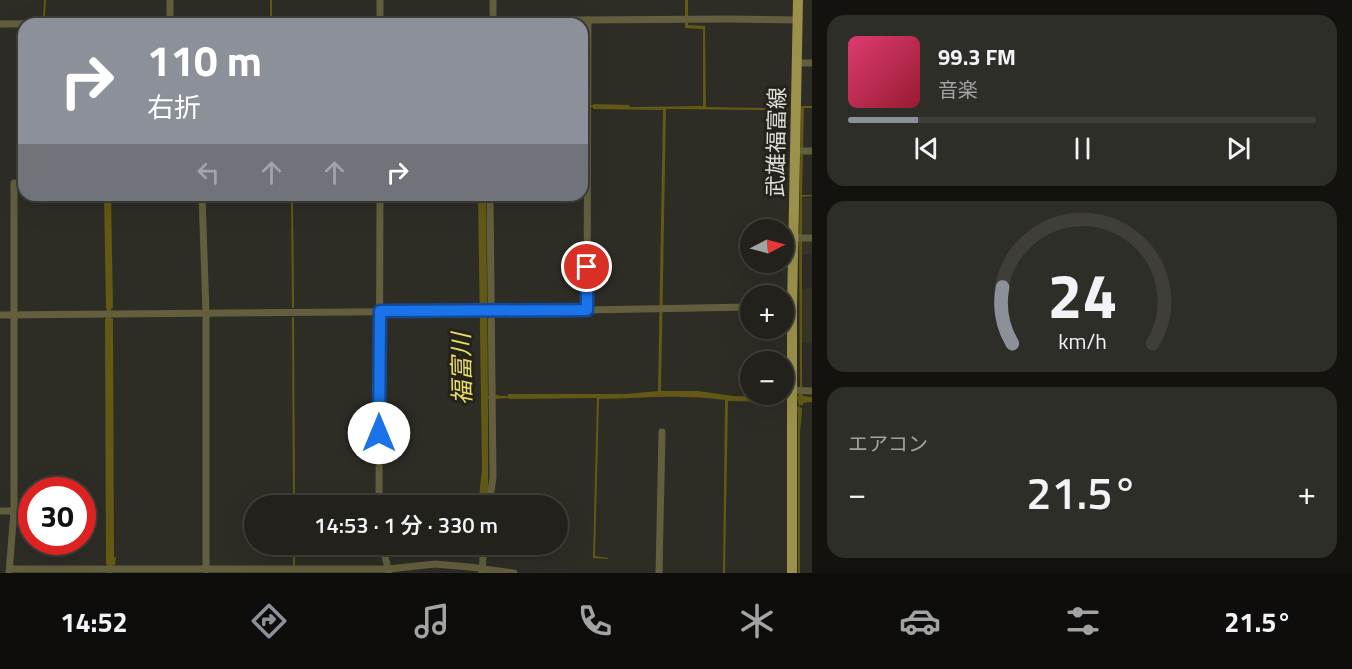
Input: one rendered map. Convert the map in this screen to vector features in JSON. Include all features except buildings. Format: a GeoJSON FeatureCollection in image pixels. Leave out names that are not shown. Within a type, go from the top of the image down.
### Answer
{"type":"FeatureCollection","features":[{"type":"Feature","properties":{"kind":"main road","name":"武雄福富線"},"geometry":{"type":"LineString","coordinates":[[791,285],[798,238],[802,151],[797,63],[798,0]]}},
{"type":"Feature","properties":{"kind":"main road","name":"武雄福富線"},"geometry":{"type":"LineString","coordinates":[[791,339],[798,390],[792,573]]}},
{"type":"Feature","properties":{"kind":"street"},"geometry":{"type":"LineString","coordinates":[[167,18],[170,0]]}},
{"type":"Feature","properties":{"kind":"street"},"geometry":{"type":"LineString","coordinates":[[380,0],[380,18]]}},
{"type":"Feature","properties":{"kind":"street"},"geometry":{"type":"LineString","coordinates":[[492,18],[493,0]]}},
{"type":"Feature","properties":{"kind":"street"},"geometry":{"type":"LineString","coordinates":[[588,100],[588,20],[798,20]]}},
{"type":"Feature","properties":{"kind":"street"},"geometry":{"type":"LineString","coordinates":[[0,24],[18,24]]}},
{"type":"Feature","properties":{"kind":"street"},"geometry":{"type":"LineString","coordinates":[[797,63],[812,63]]}},
{"type":"Feature","properties":{"kind":"street"},"geometry":{"type":"LineString","coordinates":[[14,183],[14,511],[10,571],[110,569],[389,571],[435,564],[514,573]]}},
{"type":"Feature","properties":{"kind":"street"},"geometry":{"type":"LineString","coordinates":[[202,201],[206,314],[206,570]]}},
{"type":"Feature","properties":{"kind":"street"},"geometry":{"type":"LineString","coordinates":[[379,495],[380,201]]}},
{"type":"Feature","properties":{"kind":"street"},"geometry":{"type":"LineString","coordinates":[[490,201],[489,311],[493,477],[491,495]]}},
{"type":"Feature","properties":{"kind":"street"},"geometry":{"type":"LineString","coordinates":[[587,310],[588,201]]}},
{"type":"Feature","properties":{"kind":"street"},"geometry":{"type":"LineString","coordinates":[[798,238],[812,238]]}},
{"type":"Feature","properties":{"kind":"street"},"geometry":{"type":"LineString","coordinates":[[0,315],[740,308]]}},
{"type":"Feature","properties":{"kind":"street"},"geometry":{"type":"LineString","coordinates":[[798,390],[812,391]]}},
{"type":"Feature","properties":{"kind":"street"},"geometry":{"type":"LineString","coordinates":[[659,573],[662,432]]}},
{"type":"Feature","properties":{"kind":"street"},"geometry":{"type":"LineString","coordinates":[[0,511],[14,511]]}},
{"type":"Feature","properties":{"kind":"street"},"geometry":{"type":"LineString","coordinates":[[385,555],[389,571]]}},
{"type":"Feature","properties":{"kind":"shaded area"},"geometry":{"type":"Polygon","coordinates":[[[685,0],[688,0],[688,25],[705,26],[706,107],[788,106],[787,112],[666,109],[661,391],[698,391],[740,396],[740,401],[728,401],[725,573],[723,573],[725,400],[678,397],[599,399],[595,556],[608,559],[593,558],[597,398],[488,398],[488,492],[488,495],[479,495],[482,469],[478,201],[486,201],[488,396],[626,394],[658,391],[663,110],[593,109],[593,107],[588,108],[588,106],[703,106],[703,29],[685,28],[685,0]]]}},
{"type":"Feature","properties":{"kind":"shaded area"},"geometry":{"type":"Polygon","coordinates":[[[801,106],[812,106],[812,108],[804,108],[802,195],[812,196],[802,197],[802,388],[803,396],[812,397],[812,402],[803,403],[799,407],[802,411],[800,573],[798,573],[797,408],[799,405],[797,398],[800,392],[801,106]]]}},
{"type":"Feature","properties":{"kind":"shaded area"},"geometry":{"type":"Polygon","coordinates":[[[800,198],[812,198],[812,254],[801,254],[800,198]]]}},
{"type":"Feature","properties":{"kind":"shaded area"},"geometry":{"type":"Polygon","coordinates":[[[104,201],[111,201],[114,557],[116,557],[115,565],[112,565],[112,573],[107,573],[106,564],[104,201]]]}},
{"type":"Feature","properties":{"kind":"shaded area"},"geometry":{"type":"Polygon","coordinates":[[[812,288],[812,343],[800,342],[800,290],[812,288]]]}},
{"type":"Feature","properties":{"kind":"waterway"},"geometry":{"type":"LineString","coordinates":[[44,18],[45,0]]}},
{"type":"Feature","properties":{"kind":"waterway"},"geometry":{"type":"LineString","coordinates":[[271,0],[271,17]]}},
{"type":"Feature","properties":{"kind":"waterway"},"geometry":{"type":"LineString","coordinates":[[292,201],[293,307]]}},
{"type":"Feature","properties":{"kind":"waterway"},"geometry":{"type":"LineString","coordinates":[[293,318],[294,495]]}},
{"type":"Feature","properties":{"kind":"waterway"},"geometry":{"type":"LineString","coordinates":[[294,555],[294,565]]}},
{"type":"Feature","properties":{"kind":"route"},"geometry":{"type":"LineString","coordinates":[[379,433],[380,311],[587,310],[587,267]]}},
{"type":"Feature","properties":{"kind":"water label","name":"福富川"},"geometry":{"type":"Point","coordinates":[462,369]}}]}
